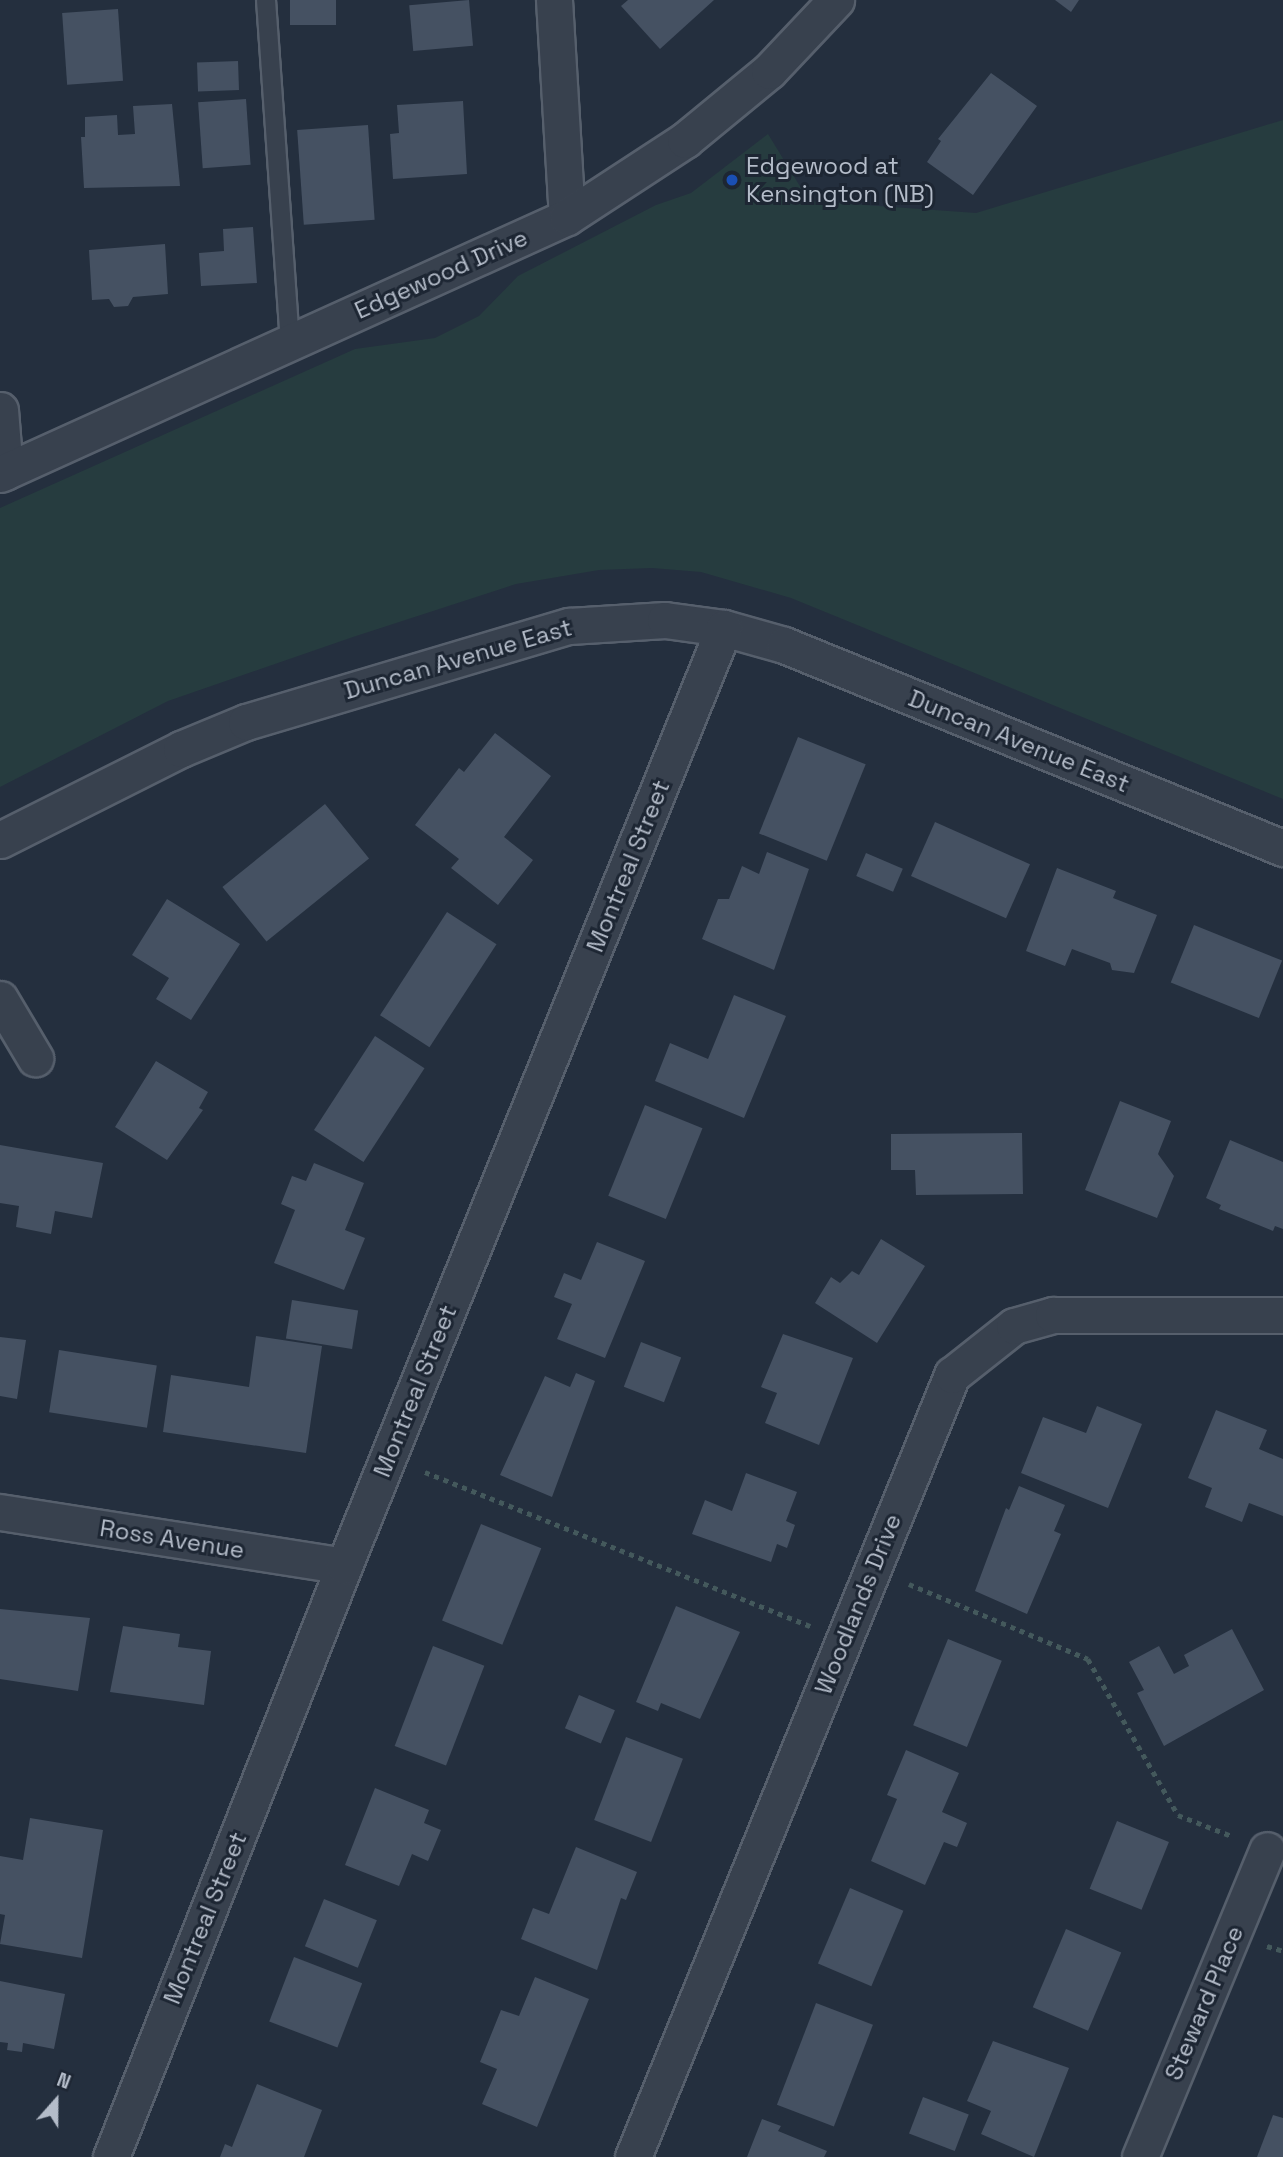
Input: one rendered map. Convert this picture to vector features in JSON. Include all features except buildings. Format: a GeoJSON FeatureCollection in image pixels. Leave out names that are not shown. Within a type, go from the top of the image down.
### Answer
{"type":"FeatureCollection","features":[{"type":"Feature","properties":{"kind":"street"},"geometry":{"type":"LineString","coordinates":[[554,0],[566,217]]}},
{"type":"Feature","properties":{"kind":"street","name":"Edgewood Drive"},"geometry":{"type":"LineString","coordinates":[[2,473],[566,217],[685,140],[769,71],[836,0]]}},
{"type":"Feature","properties":{"kind":"street"},"geometry":{"type":"LineString","coordinates":[[0,410],[2,473]]}},
{"type":"Feature","properties":{"kind":"street","name":"Duncan Avenue East"},"geometry":{"type":"LineString","coordinates":[[0,840],[181,748],[246,722],[496,644],[569,626],[619,620],[724,628],[784,645],[1283,848]]}},
{"type":"Feature","properties":{"kind":"street","name":"Montreal Street"},"geometry":{"type":"LineString","coordinates":[[111,2157],[344,1566],[724,628]]}},
{"type":"Feature","properties":{"kind":"street"},"geometry":{"type":"LineString","coordinates":[[0,999],[35,1058]]}},
{"type":"Feature","properties":{"kind":"street","name":"Woodlands Drive"},"geometry":{"type":"LineString","coordinates":[[633,2157],[952,1375],[1014,1326],[1053,1315],[1283,1315]]}},
{"type":"Feature","properties":{"kind":"street","name":"Ross Avenue"},"geometry":{"type":"LineString","coordinates":[[0,1512],[344,1566]]}},
{"type":"Feature","properties":{"kind":"street","name":"Steward Place"},"geometry":{"type":"LineString","coordinates":[[1140,2157],[1268,1850]]}},
{"type":"Feature","properties":{"kind":"lane"},"geometry":{"type":"LineString","coordinates":[[266,0],[290,343]]}},
{"type":"Feature","properties":{"kind":"path"},"geometry":{"type":"LineString","coordinates":[[388,1457],[844,1640]]}},
{"type":"Feature","properties":{"kind":"path"},"geometry":{"type":"LineString","coordinates":[[873,1569],[1088,1659],[1178,1815],[1268,1850]]}},
{"type":"Feature","properties":{"kind":"green space"},"geometry":{"type":"Polygon","coordinates":[[[1283,120],[1283,799],[791,598],[701,572],[652,568],[599,570],[516,584],[353,637],[168,701],[0,787],[0,508],[355,349],[435,338],[479,316],[518,276],[656,205],[691,193],[768,134],[809,201],[976,213],[1283,120]]]}},
{"type":"Feature","properties":{"kind":"place","name":"Edgewood at Kensington (NB)"},"geometry":{"type":"Point","coordinates":[732,180]}}]}
